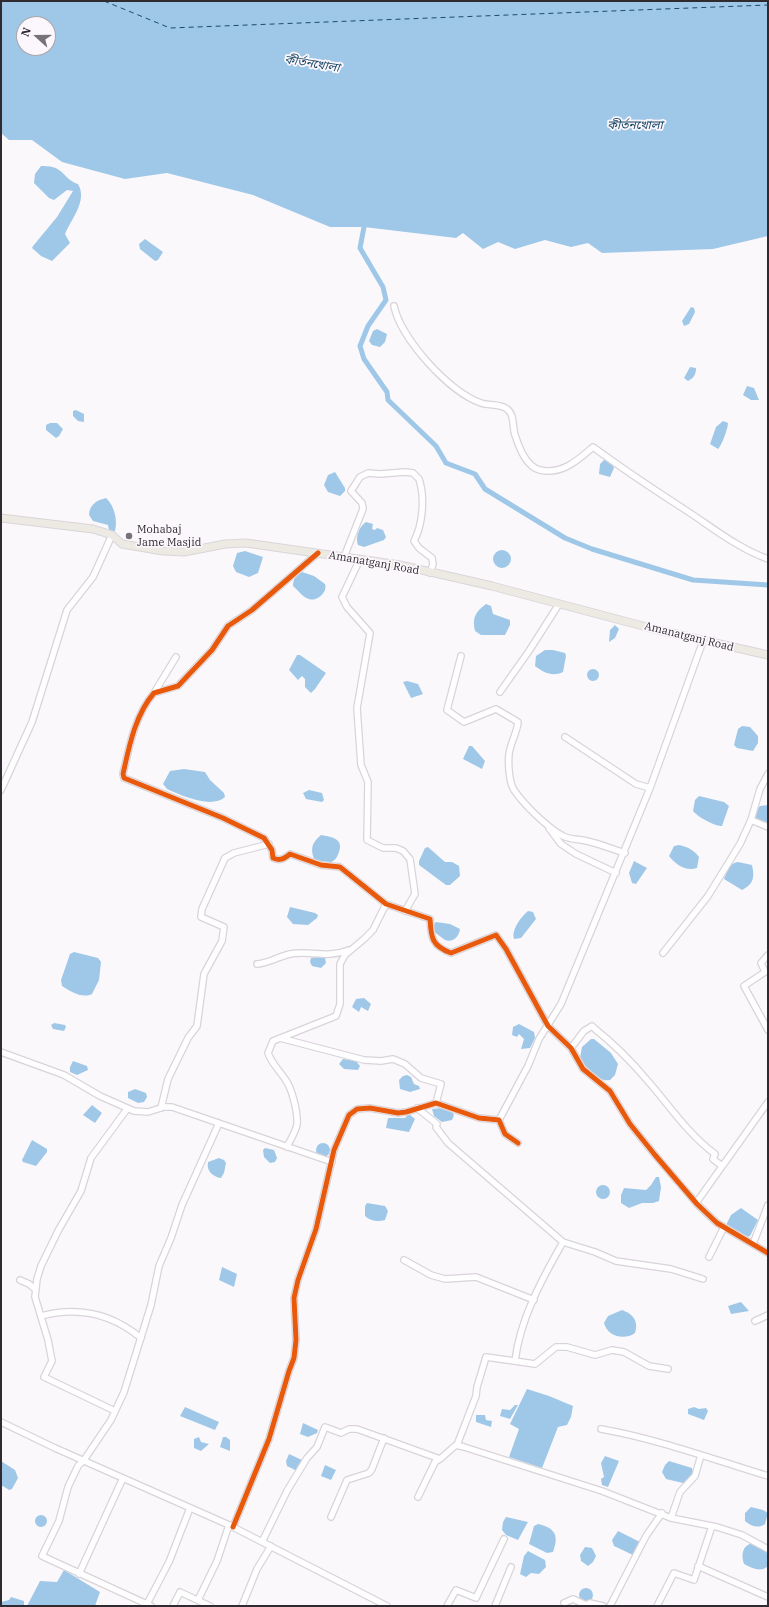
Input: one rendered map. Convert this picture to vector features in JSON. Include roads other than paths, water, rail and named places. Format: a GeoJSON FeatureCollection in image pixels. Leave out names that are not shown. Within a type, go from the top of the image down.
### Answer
{"type":"FeatureCollection","features":[{"type":"Feature","properties":{"kind":"main road","name":"Amanatganj Road"},"geometry":{"type":"LineString","coordinates":[[1,518],[93,529],[112,535],[122,544],[163,552],[184,552],[225,544],[246,544],[400,565],[492,586],[703,641],[768,655]]}},
{"type":"Feature","properties":{"kind":"street"},"geometry":{"type":"LineString","coordinates":[[394,306],[397,318],[412,341],[444,378],[463,393],[482,404],[492,404],[507,409],[513,418],[514,434],[527,461],[539,470],[553,471],[570,465],[593,447],[728,540],[753,554],[768,559]]}},
{"type":"Feature","properties":{"kind":"street"},"geometry":{"type":"LineString","coordinates":[[344,557],[363,509],[362,503],[352,494],[355,484],[364,474],[368,473],[380,474],[405,472],[413,474],[419,479],[421,486],[420,523],[414,541],[419,548],[432,558],[433,564],[430,573]]}},
{"type":"Feature","properties":{"kind":"street"},"geometry":{"type":"LineString","coordinates":[[1,790],[32,722],[67,610],[93,577],[112,535]]}},
{"type":"Feature","properties":{"kind":"street"},"geometry":{"type":"LineString","coordinates":[[154,693],[178,686],[212,650],[228,626],[252,610],[318,554]]}},
{"type":"Feature","properties":{"kind":"street"},"geometry":{"type":"LineString","coordinates":[[360,559],[342,597],[347,607],[370,633],[357,708],[361,765],[368,782],[366,840],[383,848],[396,848],[403,851],[410,859],[415,894],[404,910]]}},
{"type":"Feature","properties":{"kind":"street"},"geometry":{"type":"LineString","coordinates":[[500,692],[529,651],[559,604]]}},
{"type":"Feature","properties":{"kind":"street"},"geometry":{"type":"LineString","coordinates":[[499,1120],[528,1066],[539,1039],[561,1004],[625,853],[703,641]]}},
{"type":"Feature","properties":{"kind":"street"},"geometry":{"type":"LineString","coordinates":[[461,656],[447,710],[464,722],[496,709],[518,722],[516,734],[509,753],[509,768],[514,789],[547,825],[561,844],[576,854],[616,873]]}},
{"type":"Feature","properties":{"kind":"street"},"geometry":{"type":"LineString","coordinates":[[176,657],[143,708],[135,728],[125,766],[124,778],[223,818],[264,838],[269,844],[273,858],[277,860],[284,859],[290,854],[321,865],[340,867],[386,904],[430,919],[431,936],[439,948],[451,952],[496,935],[548,1026],[571,1048],[584,1069],[610,1091],[630,1124],[696,1203],[717,1223],[768,1253]]}},
{"type":"Feature","properties":{"kind":"street"},"geometry":{"type":"LineString","coordinates":[[566,737],[636,784],[650,788]]}},
{"type":"Feature","properties":{"kind":"street"},"geometry":{"type":"LineString","coordinates":[[663,953],[708,896],[740,844],[751,820],[760,789],[768,774]]}},
{"type":"Feature","properties":{"kind":"street"},"geometry":{"type":"LineString","coordinates":[[751,820],[768,827]]}},
{"type":"Feature","properties":{"kind":"street"},"geometry":{"type":"LineString","coordinates":[[547,825],[564,836],[577,841],[586,841],[625,853]]}},
{"type":"Feature","properties":{"kind":"street"},"geometry":{"type":"LineString","coordinates":[[161,1108],[168,1079],[188,1038],[197,1026],[200,993],[204,974],[222,941],[224,927],[201,918],[202,909],[224,858],[269,844]]}},
{"type":"Feature","properties":{"kind":"street"},"geometry":{"type":"LineString","coordinates":[[288,1147],[297,1124],[292,1091],[272,1062],[268,1053],[273,1041],[336,1016],[340,1004],[340,964],[345,955],[355,948],[373,930],[386,904]]}},
{"type":"Feature","properties":{"kind":"street"},"geometry":{"type":"LineString","coordinates":[[257,964],[268,963],[290,954],[339,954],[355,948]]}},
{"type":"Feature","properties":{"kind":"street"},"geometry":{"type":"LineString","coordinates":[[768,955],[761,963],[765,972],[744,986],[768,1030]]}},
{"type":"Feature","properties":{"kind":"street"},"geometry":{"type":"LineString","coordinates":[[571,1048],[584,1031],[592,1026],[623,1054],[694,1136],[715,1154],[713,1159],[722,1166]]}},
{"type":"Feature","properties":{"kind":"street"},"geometry":{"type":"LineString","coordinates":[[280,1038],[364,1060],[381,1062],[393,1059],[405,1064],[421,1078],[441,1084],[436,1103]]}},
{"type":"Feature","properties":{"kind":"street"},"geometry":{"type":"LineString","coordinates":[[1,1052],[64,1075],[127,1109],[140,1113],[172,1107],[332,1162]]}},
{"type":"Feature","properties":{"kind":"street"},"geometry":{"type":"LineString","coordinates":[[696,1203],[768,1102]]}},
{"type":"Feature","properties":{"kind":"street"},"geometry":{"type":"LineString","coordinates":[[198,1600],[217,1561],[270,1439],[294,1358],[296,1292],[316,1229],[332,1162],[349,1115],[357,1109],[370,1108],[406,1112],[436,1103],[479,1118],[499,1120]]}},
{"type":"Feature","properties":{"kind":"street"},"geometry":{"type":"LineString","coordinates":[[418,1108],[437,1124],[436,1127],[448,1143],[563,1242],[595,1252],[616,1261],[671,1269],[703,1279]]}},
{"type":"Feature","properties":{"kind":"street"},"geometry":{"type":"LineString","coordinates":[[115,1411],[44,1377],[52,1361],[34,1289],[47,1252],[81,1191],[92,1158],[127,1109]]}},
{"type":"Feature","properties":{"kind":"street"},"geometry":{"type":"LineString","coordinates":[[499,1120],[505,1134],[518,1143]]}},
{"type":"Feature","properties":{"kind":"street"},"geometry":{"type":"LineString","coordinates":[[190,1508],[169,1562],[149,1605],[42,1556],[59,1521],[68,1487],[78,1466],[84,1460],[115,1411],[124,1392],[151,1305],[159,1266],[171,1238],[182,1204],[219,1123]]}},
{"type":"Feature","properties":{"kind":"street"},"geometry":{"type":"LineString","coordinates":[[753,1244],[768,1205]]}},
{"type":"Feature","properties":{"kind":"street"},"geometry":{"type":"LineString","coordinates":[[709,1257],[724,1227]]}},
{"type":"Feature","properties":{"kind":"street"},"geometry":{"type":"LineString","coordinates":[[514,1361],[516,1350],[543,1275],[563,1242]]}},
{"type":"Feature","properties":{"kind":"street"},"geometry":{"type":"LineString","coordinates":[[404,1260],[431,1275],[446,1279],[476,1277],[534,1300]]}},
{"type":"Feature","properties":{"kind":"street"},"geometry":{"type":"LineString","coordinates":[[20,1280],[29,1284],[34,1289]]}},
{"type":"Feature","properties":{"kind":"street"},"geometry":{"type":"LineString","coordinates":[[41,1316],[54,1312],[74,1311],[99,1314],[116,1321],[141,1338]]}},
{"type":"Feature","properties":{"kind":"street"},"geometry":{"type":"LineString","coordinates":[[755,1321],[768,1316]]}},
{"type":"Feature","properties":{"kind":"street"},"geometry":{"type":"LineString","coordinates":[[418,1497],[435,1462],[457,1445],[476,1396],[477,1386],[486,1357],[529,1364],[538,1363],[556,1347],[567,1347],[595,1355],[612,1350],[624,1352],[649,1366],[668,1369]]}},
{"type":"Feature","properties":{"kind":"street"},"geometry":{"type":"LineString","coordinates":[[1,1422],[231,1526],[387,1606]]}},
{"type":"Feature","properties":{"kind":"street"},"geometry":{"type":"LineString","coordinates":[[262,1542],[289,1487],[307,1458],[317,1447],[325,1427],[342,1433],[349,1429],[357,1429],[440,1459]]}},
{"type":"Feature","properties":{"kind":"street"},"geometry":{"type":"LineString","coordinates":[[601,1429],[666,1443],[768,1476]]}},
{"type":"Feature","properties":{"kind":"street"},"geometry":{"type":"LineString","coordinates":[[331,1517],[347,1480],[369,1474],[384,1438]]}},
{"type":"Feature","properties":{"kind":"street"},"geometry":{"type":"LineString","coordinates":[[457,1445],[540,1470],[662,1513],[671,1518],[712,1526],[742,1535],[768,1549]]}},
{"type":"Feature","properties":{"kind":"street"},"geometry":{"type":"LineString","coordinates":[[671,1518],[680,1492],[695,1476],[701,1455]]}},
{"type":"Feature","properties":{"kind":"street"},"geometry":{"type":"LineString","coordinates":[[80,1574],[123,1478]]}},
{"type":"Feature","properties":{"kind":"street"},"geometry":{"type":"LineString","coordinates":[[610,1606],[646,1536],[662,1513]]}},
{"type":"Feature","properties":{"kind":"street"},"geometry":{"type":"LineString","coordinates":[[657,1606],[674,1573],[694,1580],[712,1526]]}},
{"type":"Feature","properties":{"kind":"street"},"geometry":{"type":"LineString","coordinates":[[447,1606],[456,1590],[476,1598],[504,1539]]}},
{"type":"Feature","properties":{"kind":"street"},"geometry":{"type":"LineString","coordinates":[[242,1606],[257,1569],[271,1546]]}},
{"type":"Feature","properties":{"kind":"street"},"geometry":{"type":"LineString","coordinates":[[698,1566],[768,1597]]}},
{"type":"Feature","properties":{"kind":"street"},"geometry":{"type":"LineString","coordinates":[[495,1606],[511,1567]]}},
{"type":"Feature","properties":{"kind":"street"},"geometry":{"type":"LineString","coordinates":[[173,1606],[180,1592],[210,1606]]}},
{"type":"Feature","properties":{"kind":"street"},"geometry":{"type":"LineString","coordinates":[[564,1604],[573,1599],[586,1605],[590,1603],[603,1606]]}},
{"type":"Feature","properties":{"kind":"water","name":"কীর্তনখোলা"},"geometry":{"type":"Polygon","coordinates":[[[1,1],[768,1],[768,236],[713,249],[602,253],[588,243],[571,247],[545,240],[515,249],[498,242],[483,249],[463,233],[456,238],[364,227],[330,227],[253,195],[167,173],[125,179],[62,162],[32,140],[9,140],[1,133],[1,1]]]}},
{"type":"Feature","properties":{"kind":"water"},"geometry":{"type":"Polygon","coordinates":[[[41,166],[49,166],[59,170],[68,179],[78,184],[81,190],[78,210],[65,234],[70,243],[52,261],[41,256],[32,248],[57,217],[73,191],[67,190],[54,200],[49,198],[34,183],[35,174],[41,166]]]}},
{"type":"Feature","properties":{"kind":"water"},"geometry":{"type":"Polygon","coordinates":[[[145,239],[163,252],[158,260],[155,261],[140,249],[139,244],[145,239]]]}},
{"type":"Feature","properties":{"kind":"water"},"geometry":{"type":"Polygon","coordinates":[[[691,307],[694,308],[695,312],[689,324],[684,326],[682,321],[691,307]]]}},
{"type":"Feature","properties":{"kind":"water"},"geometry":{"type":"Polygon","coordinates":[[[377,329],[387,334],[385,342],[380,347],[372,345],[369,341],[373,331],[377,329]]]}},
{"type":"Feature","properties":{"kind":"water"},"geometry":{"type":"Polygon","coordinates":[[[690,367],[696,368],[696,370],[693,377],[688,381],[684,378],[690,367]]]}},
{"type":"Feature","properties":{"kind":"water"},"geometry":{"type":"Polygon","coordinates":[[[747,386],[754,388],[759,400],[751,400],[743,395],[747,386]]]}},
{"type":"Feature","properties":{"kind":"water"},"geometry":{"type":"Polygon","coordinates":[[[76,410],[84,414],[84,422],[78,421],[73,416],[73,411],[76,410]]]}},
{"type":"Feature","properties":{"kind":"water"},"geometry":{"type":"Polygon","coordinates":[[[723,421],[728,423],[728,426],[718,449],[710,444],[716,427],[723,421]]]}},
{"type":"Feature","properties":{"kind":"water"},"geometry":{"type":"Polygon","coordinates":[[[50,423],[57,423],[63,429],[56,438],[46,430],[46,425],[50,423]]]}},
{"type":"Feature","properties":{"kind":"water"},"geometry":{"type":"Polygon","coordinates":[[[605,459],[611,462],[614,468],[610,477],[599,474],[600,464],[605,459]]]}},
{"type":"Feature","properties":{"kind":"water"},"geometry":{"type":"Polygon","coordinates":[[[335,472],[345,488],[345,491],[340,496],[328,492],[324,485],[328,475],[335,472]]]}},
{"type":"Feature","properties":{"kind":"water"},"geometry":{"type":"Polygon","coordinates":[[[106,498],[115,513],[115,531],[109,530],[108,525],[93,521],[89,515],[90,508],[94,504],[106,498]]]}},
{"type":"Feature","properties":{"kind":"water"},"geometry":{"type":"Polygon","coordinates":[[[366,522],[373,524],[372,529],[375,530],[377,528],[383,530],[386,537],[384,540],[364,547],[358,545],[358,532],[366,522]]]}},
{"type":"Feature","properties":{"kind":"water"},"geometry":{"type":"Polygon","coordinates":[[[502,550],[508,553],[511,559],[508,565],[502,568],[496,565],[493,559],[496,553],[502,550]]]}},
{"type":"Feature","properties":{"kind":"water"},"geometry":{"type":"Polygon","coordinates":[[[245,551],[263,557],[258,573],[249,577],[236,572],[233,566],[237,553],[245,551]]]}},
{"type":"Feature","properties":{"kind":"water"},"geometry":{"type":"Polygon","coordinates":[[[302,572],[314,576],[325,584],[325,590],[321,596],[312,600],[302,595],[293,586],[295,578],[302,572]]]}},
{"type":"Feature","properties":{"kind":"water"},"geometry":{"type":"Polygon","coordinates":[[[486,604],[491,606],[493,614],[510,620],[510,625],[505,635],[481,635],[475,631],[475,616],[486,604]]]}},
{"type":"Feature","properties":{"kind":"water"},"geometry":{"type":"Polygon","coordinates":[[[615,625],[619,629],[615,638],[609,642],[610,630],[615,625]]]}},
{"type":"Feature","properties":{"kind":"water"},"geometry":{"type":"Polygon","coordinates":[[[545,650],[565,653],[566,656],[563,672],[549,674],[535,666],[536,656],[545,650]]]}},
{"type":"Feature","properties":{"kind":"water"},"geometry":{"type":"Polygon","coordinates":[[[297,655],[300,655],[326,673],[311,693],[305,687],[305,679],[302,676],[298,680],[289,670],[297,655]]]}},
{"type":"Feature","properties":{"kind":"water"},"geometry":{"type":"Polygon","coordinates":[[[595,669],[598,670],[598,680],[591,681],[588,680],[587,673],[588,670],[595,669]]]}},
{"type":"Feature","properties":{"kind":"water"},"geometry":{"type":"Polygon","coordinates":[[[407,681],[418,684],[423,694],[411,698],[403,682],[407,681]]]}},
{"type":"Feature","properties":{"kind":"water"},"geometry":{"type":"Polygon","coordinates":[[[742,726],[750,727],[758,736],[758,743],[753,751],[737,748],[734,745],[738,729],[742,726]]]}},
{"type":"Feature","properties":{"kind":"water"},"geometry":{"type":"Polygon","coordinates":[[[469,746],[472,746],[485,761],[482,769],[463,759],[469,746]]]}},
{"type":"Feature","properties":{"kind":"water"},"geometry":{"type":"Polygon","coordinates":[[[184,769],[205,772],[210,780],[224,793],[225,797],[213,802],[205,802],[189,798],[167,789],[163,784],[170,771],[184,769]]]}},
{"type":"Feature","properties":{"kind":"water"},"geometry":{"type":"Polygon","coordinates":[[[309,790],[322,793],[324,800],[322,802],[306,799],[303,793],[309,790]]]}},
{"type":"Feature","properties":{"kind":"water"},"geometry":{"type":"Polygon","coordinates":[[[699,796],[724,802],[729,806],[722,826],[706,821],[693,811],[695,800],[699,796]]]}},
{"type":"Feature","properties":{"kind":"water"},"geometry":{"type":"Polygon","coordinates":[[[768,805],[768,825],[755,821],[757,810],[760,806],[768,805]]]}},
{"type":"Feature","properties":{"kind":"water"},"geometry":{"type":"Polygon","coordinates":[[[321,835],[336,839],[340,844],[338,855],[331,862],[315,861],[313,857],[313,844],[321,835]]]}},
{"type":"Feature","properties":{"kind":"water"},"geometry":{"type":"Polygon","coordinates":[[[679,845],[695,852],[699,857],[697,868],[685,868],[674,862],[669,856],[674,846],[679,845]]]}},
{"type":"Feature","properties":{"kind":"water"},"geometry":{"type":"Polygon","coordinates":[[[428,847],[445,862],[452,862],[459,866],[460,876],[450,885],[446,885],[419,865],[419,861],[425,848],[428,847]]]}},
{"type":"Feature","properties":{"kind":"water"},"geometry":{"type":"Polygon","coordinates":[[[634,861],[647,868],[636,884],[632,883],[629,873],[634,861]]]}},
{"type":"Feature","properties":{"kind":"water"},"geometry":{"type":"Polygon","coordinates":[[[738,862],[752,865],[753,870],[751,883],[742,890],[724,879],[730,866],[738,862]]]}},
{"type":"Feature","properties":{"kind":"water"},"geometry":{"type":"Polygon","coordinates":[[[290,907],[315,913],[318,915],[317,918],[308,925],[293,924],[287,917],[290,907]]]}},
{"type":"Feature","properties":{"kind":"water"},"geometry":{"type":"Polygon","coordinates":[[[528,911],[533,912],[536,919],[521,938],[514,939],[513,935],[515,928],[528,911]]]}},
{"type":"Feature","properties":{"kind":"water"},"geometry":{"type":"Polygon","coordinates":[[[436,922],[450,924],[460,929],[458,935],[451,941],[445,940],[433,931],[434,924],[436,922]]]}},
{"type":"Feature","properties":{"kind":"water"},"geometry":{"type":"Polygon","coordinates":[[[74,952],[98,958],[101,962],[99,980],[92,994],[84,996],[80,995],[62,986],[61,980],[70,954],[74,952]]]}},
{"type":"Feature","properties":{"kind":"water"},"geometry":{"type":"Polygon","coordinates":[[[311,958],[325,958],[326,963],[321,968],[312,966],[310,962],[311,958]]]}},
{"type":"Feature","properties":{"kind":"water"},"geometry":{"type":"Polygon","coordinates":[[[364,998],[371,1004],[368,1011],[361,1007],[359,1012],[352,1007],[356,999],[364,998]]]}},
{"type":"Feature","properties":{"kind":"water"},"geometry":{"type":"Polygon","coordinates":[[[54,1023],[65,1025],[66,1027],[64,1031],[53,1029],[51,1025],[54,1023]]]}},
{"type":"Feature","properties":{"kind":"water"},"geometry":{"type":"Polygon","coordinates":[[[519,1024],[534,1032],[535,1038],[530,1048],[521,1049],[524,1039],[519,1034],[517,1037],[512,1035],[513,1027],[519,1024]]]}},
{"type":"Feature","properties":{"kind":"water"},"geometry":{"type":"Polygon","coordinates":[[[591,1039],[594,1039],[611,1053],[618,1064],[615,1075],[610,1080],[597,1077],[585,1066],[580,1058],[582,1047],[591,1039]]]}},
{"type":"Feature","properties":{"kind":"water"},"geometry":{"type":"Polygon","coordinates":[[[343,1059],[356,1061],[360,1066],[358,1070],[344,1069],[339,1064],[343,1059]]]}},
{"type":"Feature","properties":{"kind":"water"},"geometry":{"type":"Polygon","coordinates":[[[73,1061],[87,1066],[88,1070],[77,1075],[70,1072],[70,1067],[73,1061]]]}},
{"type":"Feature","properties":{"kind":"water"},"geometry":{"type":"Polygon","coordinates":[[[407,1075],[411,1077],[414,1084],[419,1086],[420,1089],[410,1092],[400,1089],[399,1080],[403,1076],[407,1075]]]}},
{"type":"Feature","properties":{"kind":"water"},"geometry":{"type":"Polygon","coordinates":[[[135,1089],[146,1093],[147,1097],[144,1102],[138,1103],[128,1098],[128,1092],[135,1089]]]}},
{"type":"Feature","properties":{"kind":"water"},"geometry":{"type":"Polygon","coordinates":[[[92,1105],[102,1113],[95,1123],[83,1115],[92,1105]]]}},
{"type":"Feature","properties":{"kind":"water"},"geometry":{"type":"Polygon","coordinates":[[[432,1109],[447,1109],[454,1115],[452,1120],[442,1122],[434,1116],[432,1109]]]}},
{"type":"Feature","properties":{"kind":"water"},"geometry":{"type":"Polygon","coordinates":[[[409,1114],[415,1119],[409,1132],[386,1128],[388,1118],[405,1118],[409,1114]]]}},
{"type":"Feature","properties":{"kind":"water"},"geometry":{"type":"Polygon","coordinates":[[[32,1140],[47,1149],[47,1152],[36,1166],[23,1162],[22,1160],[32,1140]]]}},
{"type":"Feature","properties":{"kind":"water"},"geometry":{"type":"Polygon","coordinates":[[[323,1143],[328,1145],[330,1150],[328,1155],[323,1157],[318,1155],[316,1150],[318,1145],[323,1143]]]}},
{"type":"Feature","properties":{"kind":"water"},"geometry":{"type":"Polygon","coordinates":[[[265,1148],[274,1150],[277,1158],[275,1162],[270,1163],[264,1157],[263,1150],[265,1148]]]}},
{"type":"Feature","properties":{"kind":"water"},"geometry":{"type":"Polygon","coordinates":[[[219,1158],[224,1160],[226,1163],[224,1173],[221,1178],[211,1173],[208,1168],[208,1162],[219,1158]]]}},
{"type":"Feature","properties":{"kind":"water"},"geometry":{"type":"Polygon","coordinates":[[[656,1177],[659,1177],[661,1187],[659,1201],[653,1203],[642,1203],[629,1208],[621,1203],[621,1195],[624,1188],[646,1190],[656,1177]]]}},
{"type":"Feature","properties":{"kind":"water"},"geometry":{"type":"Polygon","coordinates":[[[600,1185],[606,1185],[610,1189],[610,1195],[606,1199],[600,1199],[596,1195],[596,1189],[600,1185]]]}},
{"type":"Feature","properties":{"kind":"water"},"geometry":{"type":"Polygon","coordinates":[[[367,1203],[385,1206],[388,1211],[385,1220],[374,1221],[365,1216],[365,1206],[367,1203]]]}},
{"type":"Feature","properties":{"kind":"water"},"geometry":{"type":"Polygon","coordinates":[[[741,1208],[758,1220],[750,1236],[745,1237],[726,1225],[731,1215],[741,1208]]]}},
{"type":"Feature","properties":{"kind":"water"},"geometry":{"type":"Polygon","coordinates":[[[222,1267],[237,1274],[234,1287],[219,1280],[222,1267]]]}},
{"type":"Feature","properties":{"kind":"water"},"geometry":{"type":"Polygon","coordinates":[[[741,1302],[749,1311],[731,1314],[728,1306],[741,1302]]]}},
{"type":"Feature","properties":{"kind":"water"},"geometry":{"type":"Polygon","coordinates":[[[622,1310],[632,1316],[636,1322],[635,1333],[626,1337],[612,1334],[604,1323],[608,1316],[622,1310]]]}},
{"type":"Feature","properties":{"kind":"water"},"geometry":{"type":"Polygon","coordinates":[[[527,1389],[573,1406],[571,1417],[567,1425],[558,1427],[542,1468],[509,1457],[519,1429],[510,1424],[527,1389]]]}},
{"type":"Feature","properties":{"kind":"water"},"geometry":{"type":"Polygon","coordinates":[[[515,1405],[518,1405],[510,1419],[500,1416],[502,1409],[510,1410],[515,1405]]]}},
{"type":"Feature","properties":{"kind":"water"},"geometry":{"type":"Polygon","coordinates":[[[185,1407],[219,1422],[215,1430],[180,1416],[185,1407]]]}},
{"type":"Feature","properties":{"kind":"water"},"geometry":{"type":"Polygon","coordinates":[[[694,1407],[699,1409],[706,1408],[708,1411],[704,1420],[688,1414],[688,1409],[694,1407]]]}},
{"type":"Feature","properties":{"kind":"water"},"geometry":{"type":"Polygon","coordinates":[[[476,1415],[485,1415],[486,1420],[492,1421],[491,1427],[476,1422],[476,1415]]]}},
{"type":"Feature","properties":{"kind":"water"},"geometry":{"type":"Polygon","coordinates":[[[303,1423],[318,1430],[317,1433],[308,1437],[300,1434],[303,1423]]]}},
{"type":"Feature","properties":{"kind":"water"},"geometry":{"type":"Polygon","coordinates":[[[199,1437],[201,1442],[209,1444],[201,1451],[194,1448],[194,1439],[199,1437]]]}},
{"type":"Feature","properties":{"kind":"water"},"geometry":{"type":"Polygon","coordinates":[[[223,1437],[230,1440],[230,1451],[220,1447],[223,1437]]]}},
{"type":"Feature","properties":{"kind":"water"},"geometry":{"type":"Polygon","coordinates":[[[289,1454],[302,1460],[297,1471],[287,1466],[286,1461],[289,1454]]]}},
{"type":"Feature","properties":{"kind":"water"},"geometry":{"type":"Polygon","coordinates":[[[605,1456],[619,1461],[608,1487],[602,1485],[601,1479],[604,1477],[601,1463],[605,1456]]]}},
{"type":"Feature","properties":{"kind":"water"},"geometry":{"type":"Polygon","coordinates":[[[1,1461],[15,1470],[18,1478],[12,1489],[9,1490],[3,1486],[1,1487],[1,1461]]]}},
{"type":"Feature","properties":{"kind":"water"},"geometry":{"type":"Polygon","coordinates":[[[669,1461],[692,1468],[693,1472],[690,1478],[683,1483],[666,1479],[662,1472],[665,1465],[669,1461]]]}},
{"type":"Feature","properties":{"kind":"water"},"geometry":{"type":"Polygon","coordinates":[[[325,1465],[336,1470],[331,1480],[321,1476],[325,1465]]]}},
{"type":"Feature","properties":{"kind":"water"},"geometry":{"type":"Polygon","coordinates":[[[751,1507],[768,1513],[765,1524],[762,1526],[755,1526],[745,1521],[745,1513],[751,1507]]]}},
{"type":"Feature","properties":{"kind":"water"},"geometry":{"type":"Polygon","coordinates":[[[41,1515],[45,1517],[47,1521],[45,1525],[41,1527],[37,1525],[35,1521],[37,1517],[41,1515]]]}},
{"type":"Feature","properties":{"kind":"water"},"geometry":{"type":"Polygon","coordinates":[[[506,1517],[528,1522],[518,1540],[506,1535],[502,1530],[503,1522],[506,1517]]]}},
{"type":"Feature","properties":{"kind":"water"},"geometry":{"type":"Polygon","coordinates":[[[538,1524],[552,1530],[556,1537],[553,1552],[547,1553],[529,1544],[534,1526],[538,1524]]]}},
{"type":"Feature","properties":{"kind":"water"},"geometry":{"type":"Polygon","coordinates":[[[618,1531],[640,1542],[636,1553],[633,1555],[614,1546],[612,1540],[618,1531]]]}},
{"type":"Feature","properties":{"kind":"water"},"geometry":{"type":"Polygon","coordinates":[[[752,1543],[768,1551],[768,1566],[765,1568],[756,1569],[744,1564],[743,1551],[746,1546],[752,1543]]]}},
{"type":"Feature","properties":{"kind":"water"},"geometry":{"type":"Polygon","coordinates":[[[585,1547],[592,1548],[596,1556],[593,1562],[588,1566],[581,1561],[580,1555],[585,1547]]]}},
{"type":"Feature","properties":{"kind":"water"},"geometry":{"type":"Polygon","coordinates":[[[528,1551],[545,1560],[546,1567],[539,1574],[531,1573],[526,1577],[520,1574],[524,1556],[528,1551]]]}},
{"type":"Feature","properties":{"kind":"water"},"geometry":{"type":"Polygon","coordinates":[[[64,1570],[100,1592],[95,1606],[27,1606],[40,1581],[57,1582],[64,1570]]]}},
{"type":"Feature","properties":{"kind":"water"},"geometry":{"type":"Polygon","coordinates":[[[583,1588],[589,1588],[593,1592],[593,1598],[589,1602],[583,1602],[579,1598],[579,1592],[583,1588]]]}},
{"type":"Feature","properties":{"kind":"water"},"geometry":{"type":"Polygon","coordinates":[[[11,1597],[24,1601],[24,1606],[1,1606],[1,1602],[9,1600],[11,1597]]]}},
{"type":"Feature","properties":{"kind":"waterway"},"geometry":{"type":"LineString","coordinates":[[364,227],[360,248],[383,287],[386,300],[368,326],[360,346],[364,359],[387,392],[388,400],[436,446],[446,463],[475,474],[485,489],[565,538],[592,549],[693,580],[768,585]]}},
{"type":"Feature","properties":{"kind":"place","name":"Mohabaj Jame Masjid"},"geometry":{"type":"Point","coordinates":[129,536]}}]}
